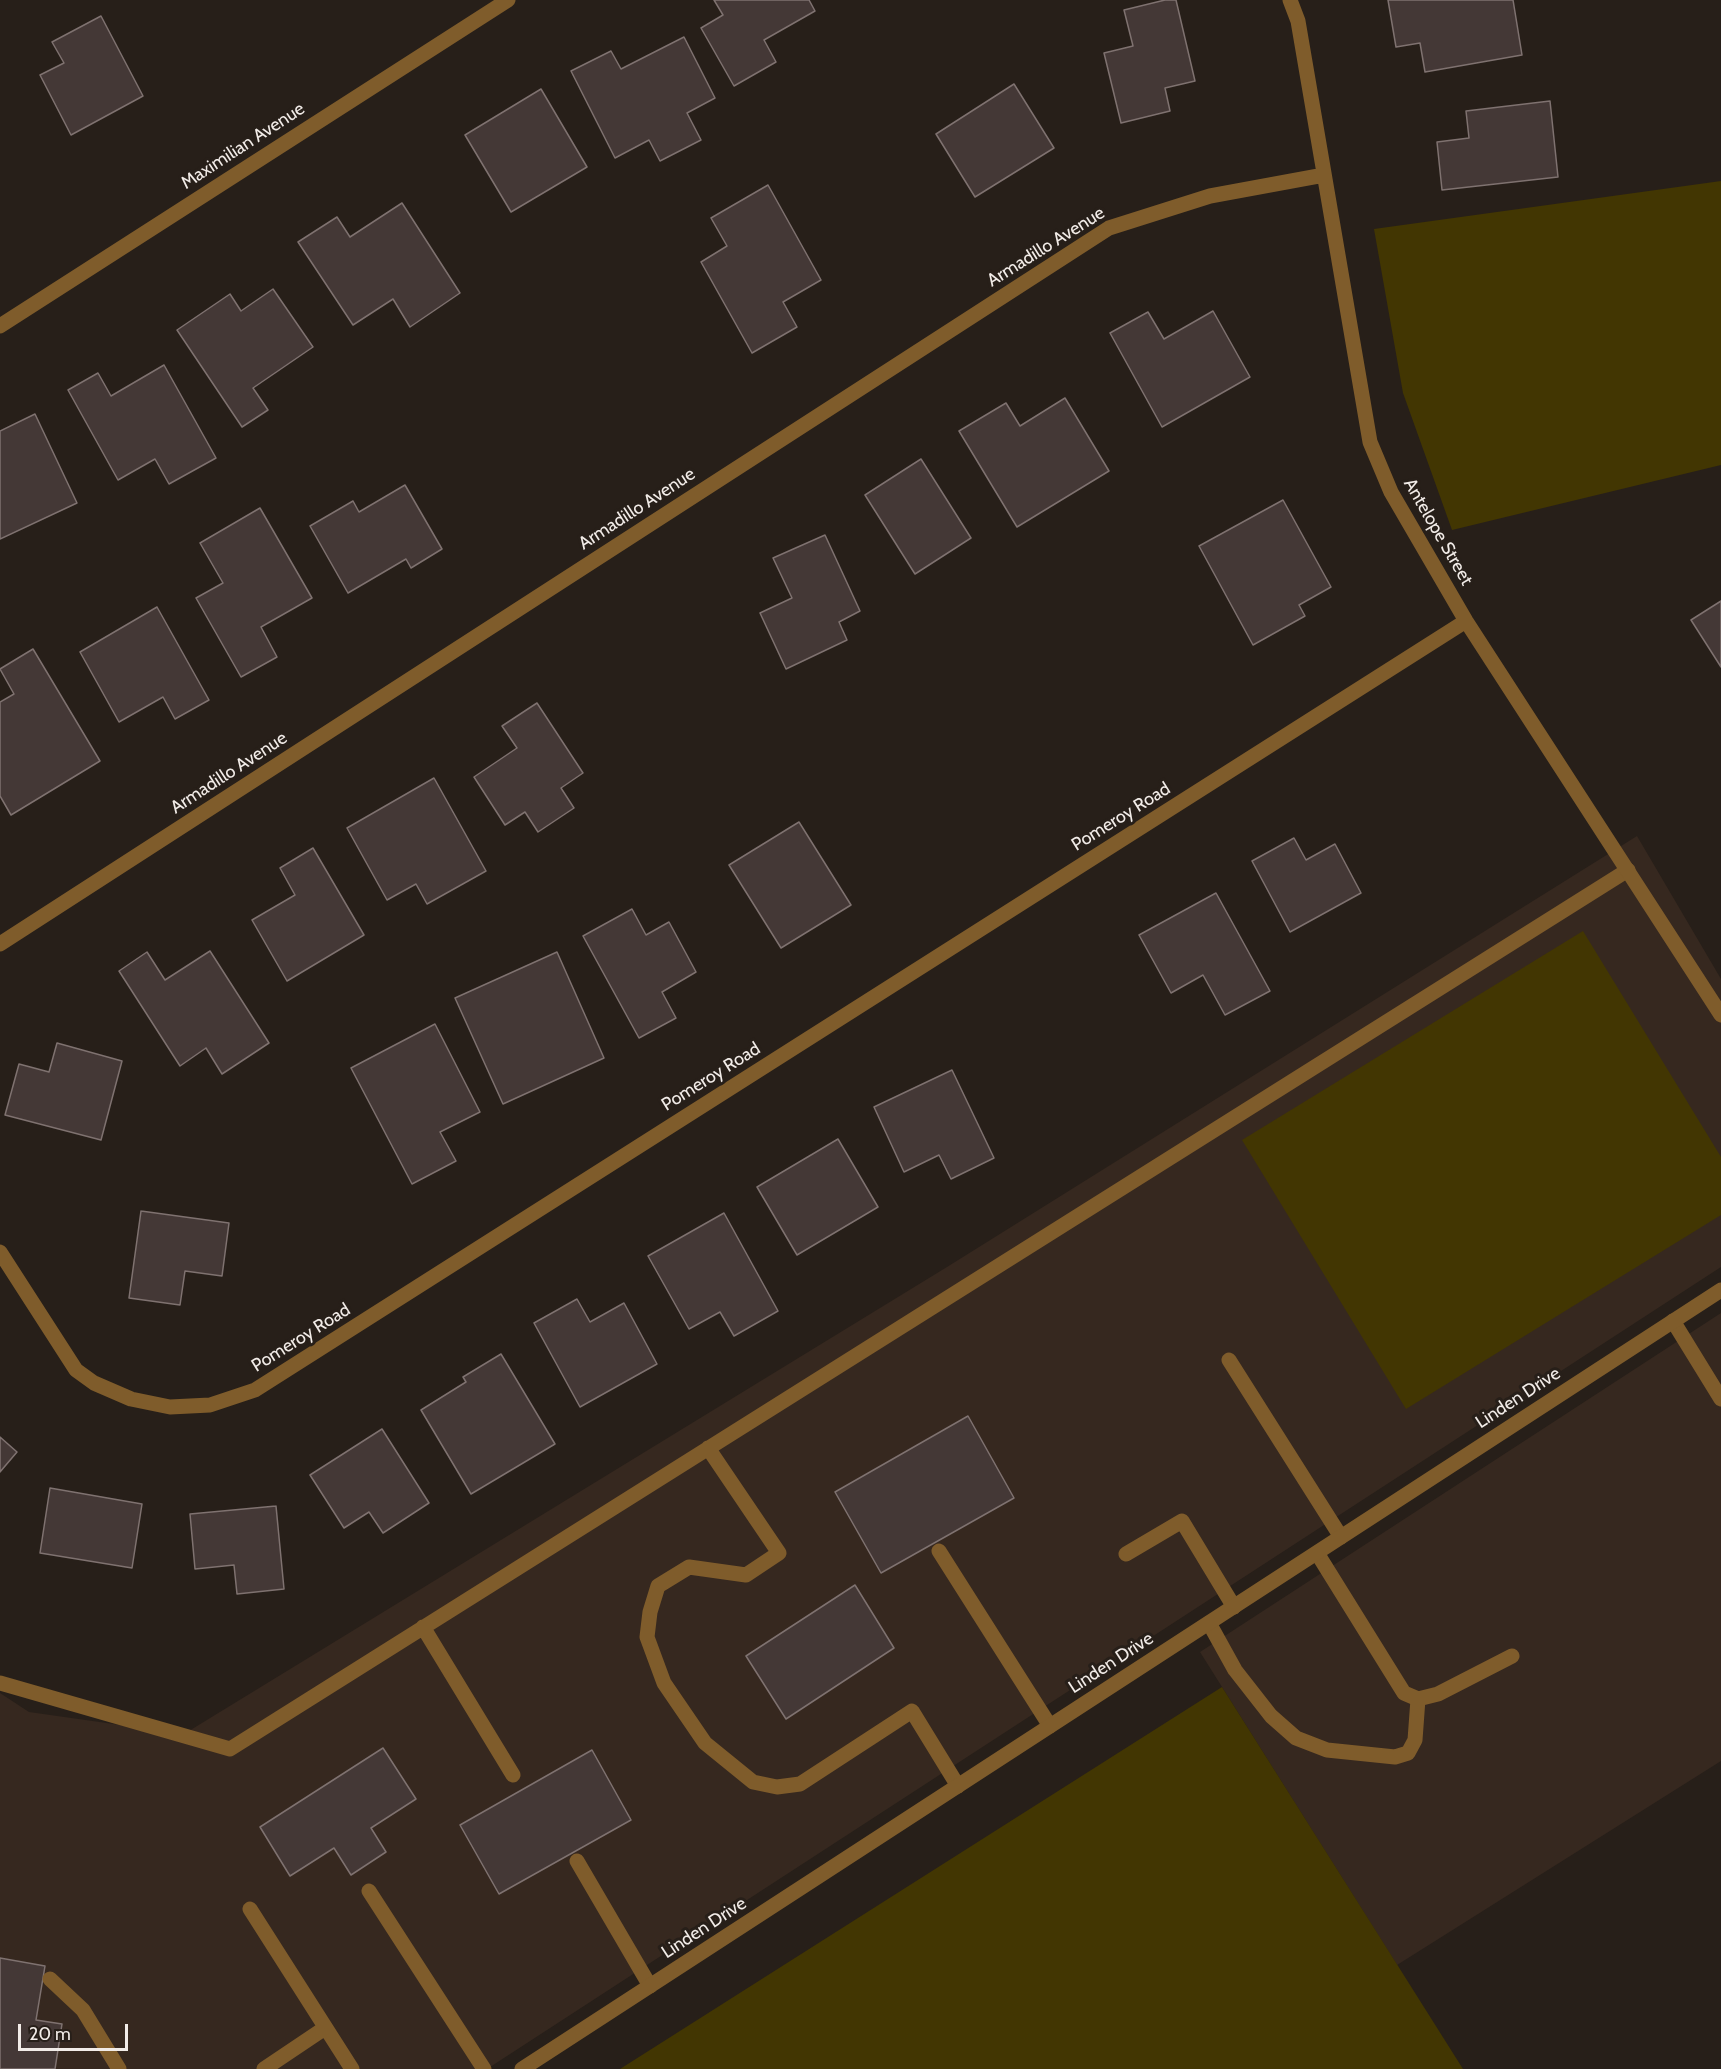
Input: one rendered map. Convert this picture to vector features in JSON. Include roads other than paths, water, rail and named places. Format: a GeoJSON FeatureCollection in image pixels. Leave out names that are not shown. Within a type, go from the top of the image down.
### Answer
{"type":"FeatureCollection","features":[{"type":"Feature","properties":{"kind":"street","name":"Maximilian Avenue"},"geometry":{"type":"LineString","coordinates":[[0,326],[508,0]]}},
{"type":"Feature","properties":{"kind":"street","name":"Antelope Street"},"geometry":{"type":"LineString","coordinates":[[1290,0],[1298,21],[1370,442],[1391,492],[1466,621],[1721,1015]]}},
{"type":"Feature","properties":{"kind":"street","name":"Armadillo Avenue"},"geometry":{"type":"LineString","coordinates":[[0,944],[1109,228],[1210,196],[1324,175]]}},
{"type":"Feature","properties":{"kind":"street","name":"Pomeroy Road"},"geometry":{"type":"LineString","coordinates":[[0,1252],[76,1370],[94,1383],[131,1399],[170,1407],[210,1405],[255,1390],[1466,621]]}},
{"type":"Feature","properties":{"kind":"street"},"geometry":{"type":"LineString","coordinates":[[0,1683],[230,1749],[1628,870]]}},
{"type":"Feature","properties":{"kind":"street","name":"Linden Drive"},"geometry":{"type":"LineString","coordinates":[[522,2069],[1721,1290]]}},
{"type":"Feature","properties":{"kind":"street"},"geometry":{"type":"LineString","coordinates":[[1673,1321],[1721,1400]]}},
{"type":"Feature","properties":{"kind":"street"},"geometry":{"type":"LineString","coordinates":[[1229,1360],[1341,1537]]}},
{"type":"Feature","properties":{"kind":"street"},"geometry":{"type":"LineString","coordinates":[[708,1448],[779,1553],[746,1575],[689,1567],[658,1586],[650,1612],[646,1637],[664,1683],[705,1743],[753,1782],[777,1787],[800,1784],[912,1711],[958,1786]]}},
{"type":"Feature","properties":{"kind":"street"},"geometry":{"type":"LineString","coordinates":[[1126,1554],[1182,1521],[1234,1607]]}},
{"type":"Feature","properties":{"kind":"street"},"geometry":{"type":"LineString","coordinates":[[939,1551],[1050,1726]]}},
{"type":"Feature","properties":{"kind":"street"},"geometry":{"type":"LineString","coordinates":[[1317,1553],[1404,1693],[1418,1699],[1438,1695],[1512,1656]]}},
{"type":"Feature","properties":{"kind":"street"},"geometry":{"type":"LineString","coordinates":[[1209,1623],[1235,1670],[1271,1716],[1296,1738],[1327,1750],[1395,1757],[1408,1753],[1415,1740],[1418,1699]]}},
{"type":"Feature","properties":{"kind":"street"},"geometry":{"type":"LineString","coordinates":[[423,1627],[513,1775]]}},
{"type":"Feature","properties":{"kind":"street"},"geometry":{"type":"LineString","coordinates":[[577,1862],[650,1986]]}},
{"type":"Feature","properties":{"kind":"street"},"geometry":{"type":"LineString","coordinates":[[369,1891],[484,2069]]}},
{"type":"Feature","properties":{"kind":"street"},"geometry":{"type":"LineString","coordinates":[[250,1909],[352,2069]]}},
{"type":"Feature","properties":{"kind":"street"},"geometry":{"type":"LineString","coordinates":[[50,1979],[83,2010],[119,2069]]}},
{"type":"Feature","properties":{"kind":"street"},"geometry":{"type":"LineString","coordinates":[[264,2069],[326,2028]]}}]}
